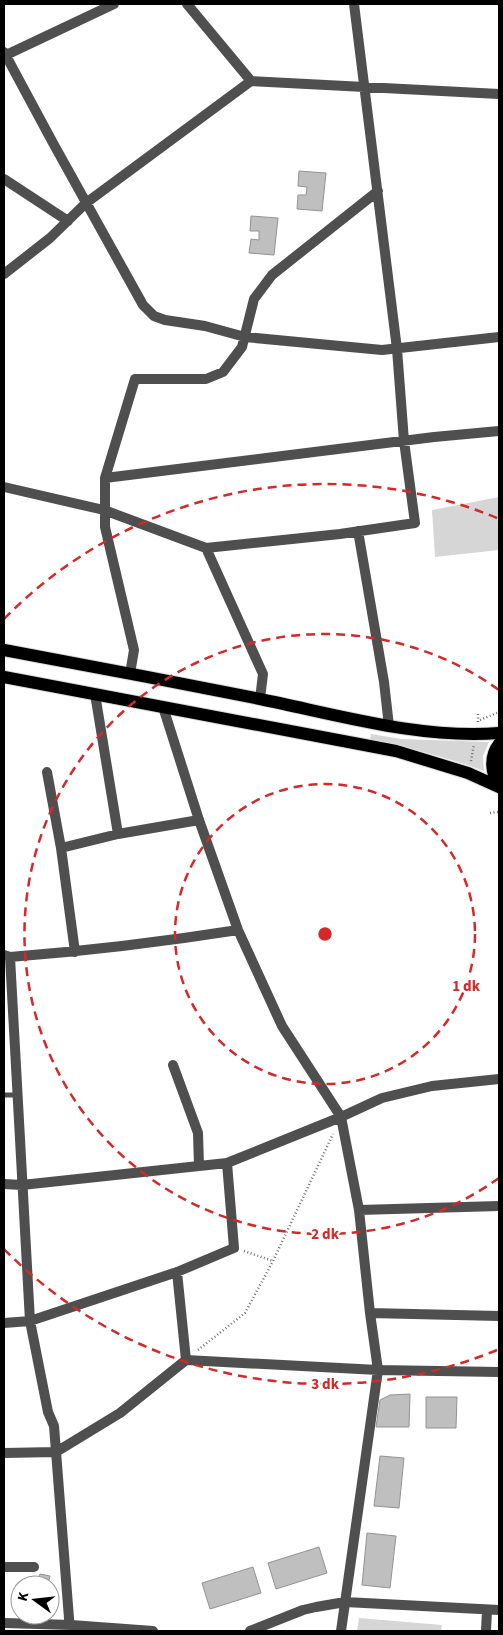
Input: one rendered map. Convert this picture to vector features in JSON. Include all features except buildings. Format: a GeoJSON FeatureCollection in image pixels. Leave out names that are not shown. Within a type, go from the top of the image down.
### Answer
{"type":"FeatureCollection","features":[{"type":"Feature","properties":{"kind":"main road"},"geometry":{"type":"LineString","coordinates":[[4,650],[260,699],[389,726],[476,735],[499,733]]}},
{"type":"Feature","properties":{"kind":"main road"},"geometry":{"type":"LineString","coordinates":[[4,677],[396,751],[468,773],[499,786]]}},
{"type":"Feature","properties":{"kind":"main road"},"geometry":{"type":"LineString","coordinates":[[499,744],[492,757],[492,768],[499,786]]}},
{"type":"Feature","properties":{"kind":"street"},"geometry":{"type":"LineString","coordinates":[[114,4],[4,54],[143,305],[154,316],[165,320],[205,326],[245,337],[382,350],[499,337]]}},
{"type":"Feature","properties":{"kind":"street"},"geometry":{"type":"LineString","coordinates":[[187,4],[251,81]]}},
{"type":"Feature","properties":{"kind":"street"},"geometry":{"type":"LineString","coordinates":[[4,487],[104,510],[206,548],[415,523],[404,440],[397,349],[354,4]]}},
{"type":"Feature","properties":{"kind":"street"},"geometry":{"type":"LineString","coordinates":[[4,274],[50,238],[86,203],[251,81],[499,94]]}},
{"type":"Feature","properties":{"kind":"street"},"geometry":{"type":"LineString","coordinates":[[4,179],[68,221]]}},
{"type":"Feature","properties":{"kind":"street"},"geometry":{"type":"LineString","coordinates":[[130,674],[134,650],[105,528],[104,510],[105,478],[135,379],[206,379],[223,372],[242,348],[254,299],[272,275],[378,191]]}},
{"type":"Feature","properties":{"kind":"street"},"geometry":{"type":"LineString","coordinates":[[105,478],[404,440],[499,431]]}},
{"type":"Feature","properties":{"kind":"street"},"geometry":{"type":"LineString","coordinates":[[358,531],[384,682],[389,726]]}},
{"type":"Feature","properties":{"kind":"street"},"geometry":{"type":"LineString","coordinates":[[206,548],[263,674],[260,699]]}},
{"type":"Feature","properties":{"kind":"street"},"geometry":{"type":"LineString","coordinates":[[95,694],[118,834]]}},
{"type":"Feature","properties":{"kind":"street"},"geometry":{"type":"LineString","coordinates":[[163,706],[199,820],[238,930],[282,1026],[341,1117],[359,1210],[378,1370],[341,1631]]}},
{"type":"Feature","properties":{"kind":"street"},"geometry":{"type":"LineString","coordinates":[[47,772],[61,848],[75,952]]}},
{"type":"Feature","properties":{"kind":"street"},"geometry":{"type":"LineString","coordinates":[[61,848],[118,834],[199,820]]}},
{"type":"Feature","properties":{"kind":"street"},"geometry":{"type":"LineString","coordinates":[[70,1628],[54,1426],[48,1412],[30,1321],[7,956],[75,952],[169,941],[238,930]]}},
{"type":"Feature","properties":{"kind":"street"},"geometry":{"type":"LineString","coordinates":[[173,1065],[198,1133],[199,1166]]}},
{"type":"Feature","properties":{"kind":"street"},"geometry":{"type":"LineString","coordinates":[[4,1184],[22,1185],[227,1164],[382,1098],[432,1086],[499,1079]]}},
{"type":"Feature","properties":{"kind":"street"},"geometry":{"type":"LineString","coordinates":[[4,1323],[30,1321],[177,1272],[234,1248],[227,1164]]}},
{"type":"Feature","properties":{"kind":"street"},"geometry":{"type":"LineString","coordinates":[[359,1210],[499,1206]]}},
{"type":"Feature","properties":{"kind":"street"},"geometry":{"type":"LineString","coordinates":[[177,1272],[186,1360]]}},
{"type":"Feature","properties":{"kind":"street"},"geometry":{"type":"LineString","coordinates":[[370,1313],[499,1316]]}},
{"type":"Feature","properties":{"kind":"street"},"geometry":{"type":"LineString","coordinates":[[4,1453],[56,1452],[120,1413],[186,1360],[378,1370],[499,1372]]}},
{"type":"Feature","properties":{"kind":"street"},"geometry":{"type":"LineString","coordinates":[[4,1567],[34,1567]]}},
{"type":"Feature","properties":{"kind":"street"},"geometry":{"type":"LineString","coordinates":[[250,1631],[316,1606],[345,1602],[499,1610]]}},
{"type":"Feature","properties":{"kind":"street"},"geometry":{"type":"LineString","coordinates":[[486,1631],[487,1610]]}},
{"type":"Feature","properties":{"kind":"street"},"geometry":{"type":"LineString","coordinates":[[4,1624],[153,1631]]}},
{"type":"Feature","properties":{"kind":"lane"},"geometry":{"type":"LineString","coordinates":[[4,1094],[17,1095]]}},
{"type":"Feature","properties":{"kind":"path"},"geometry":{"type":"LineString","coordinates":[[478,721],[499,712]]}},
{"type":"Feature","properties":{"kind":"path"},"geometry":{"type":"LineString","coordinates":[[468,773],[476,735],[478,713]]}},
{"type":"Feature","properties":{"kind":"path"},"geometry":{"type":"LineString","coordinates":[[490,813],[499,812]]}},
{"type":"Feature","properties":{"kind":"path"},"geometry":{"type":"LineString","coordinates":[[186,1360],[245,1313],[273,1261],[341,1117]]}},
{"type":"Feature","properties":{"kind":"path"},"geometry":{"type":"LineString","coordinates":[[234,1248],[273,1261]]}},
{"type":"Feature","properties":{"kind":"shaded area"},"geometry":{"type":"Polygon","coordinates":[[[499,497],[499,550],[435,557],[432,510],[499,497]]]}},
{"type":"Feature","properties":{"kind":"shaded area"},"geometry":{"type":"Polygon","coordinates":[[[371,734],[401,739],[489,742],[483,756],[484,771],[427,753],[370,740],[371,734]]]}},
{"type":"Feature","properties":{"kind":"shaded area"},"geometry":{"type":"Polygon","coordinates":[[[359,1618],[442,1625],[441,1631],[357,1631],[359,1618]]]}}]}
